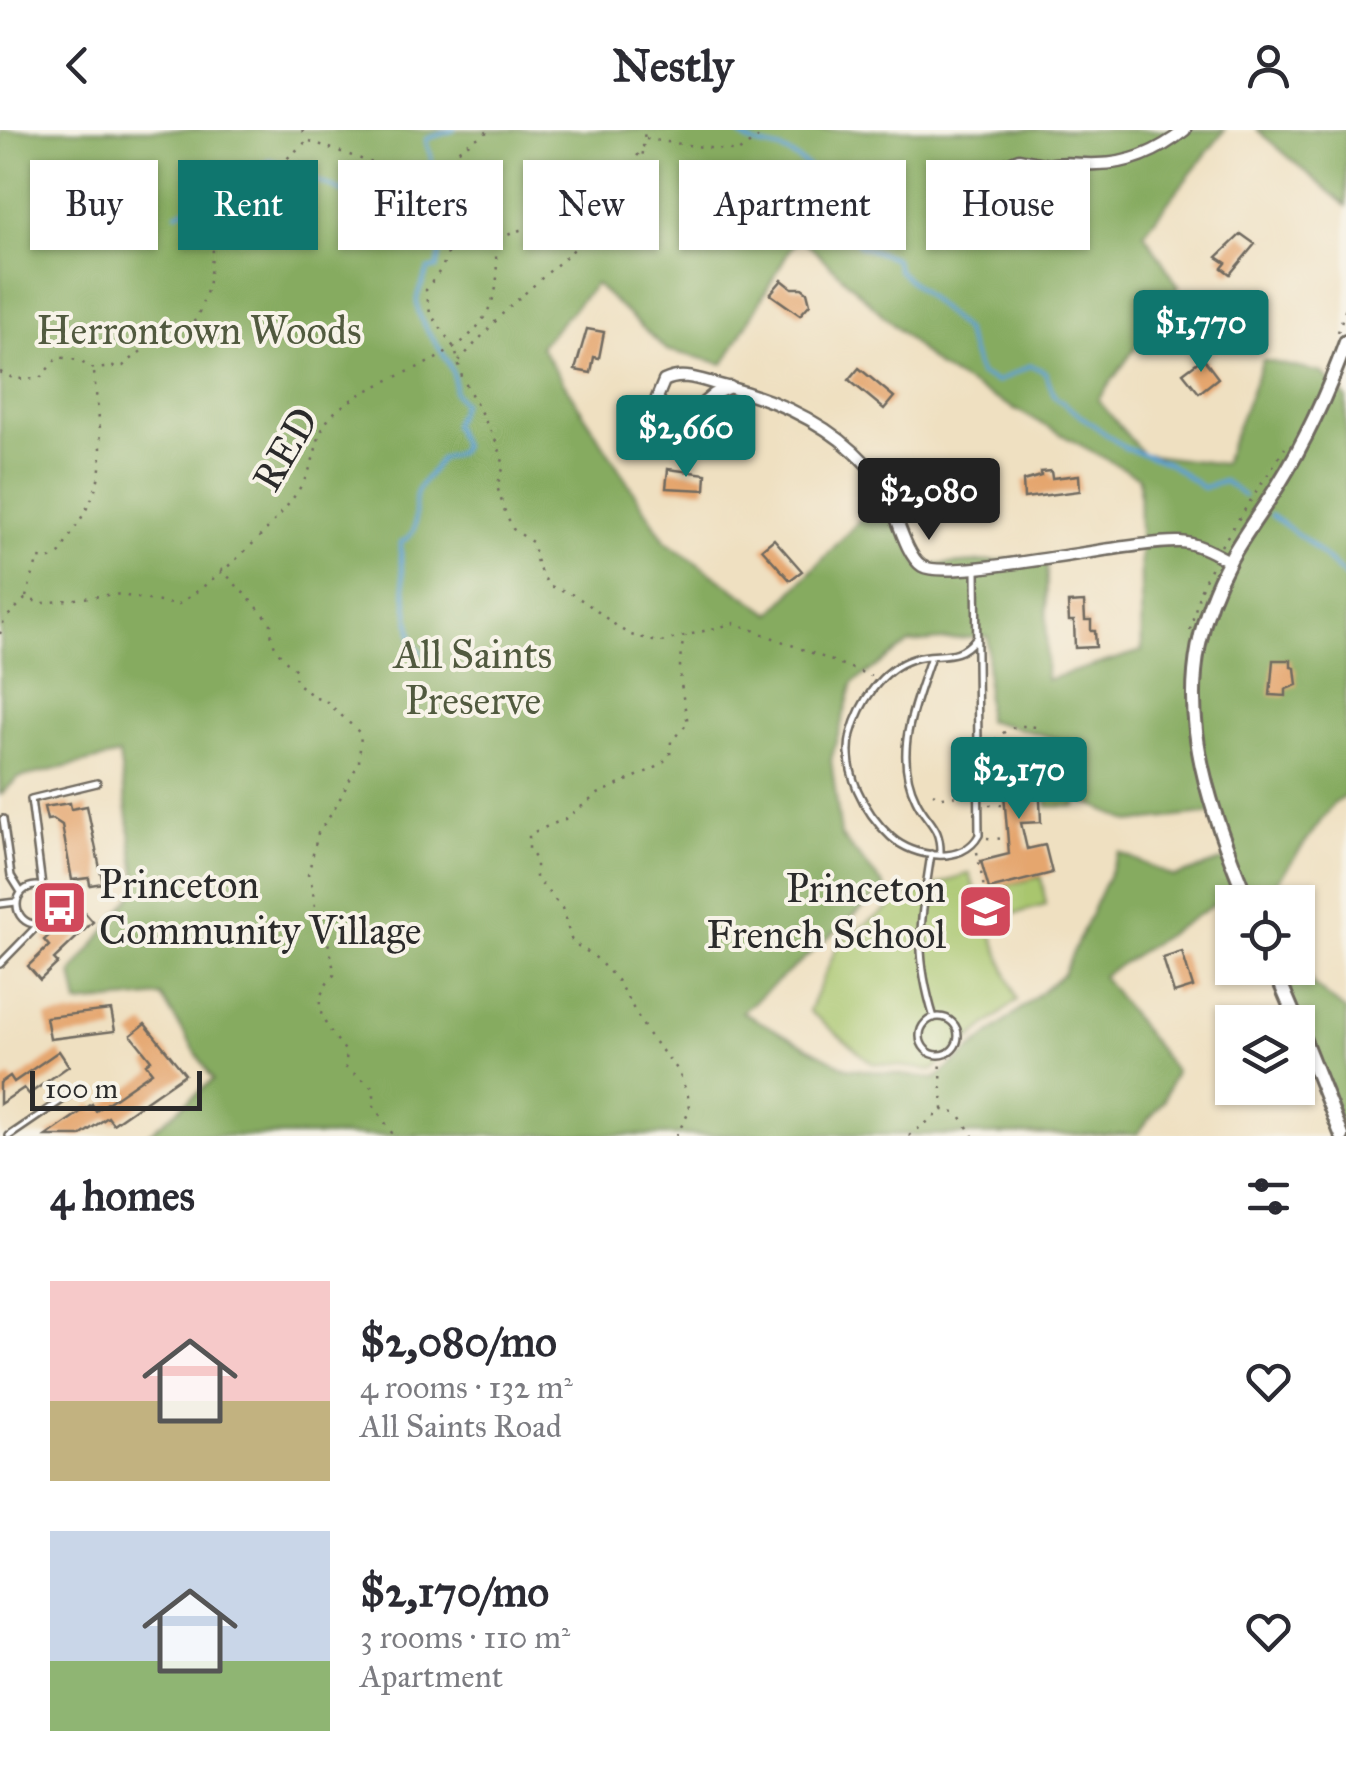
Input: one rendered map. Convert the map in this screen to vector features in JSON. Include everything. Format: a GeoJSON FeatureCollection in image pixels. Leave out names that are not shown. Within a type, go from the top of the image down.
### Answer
{"type":"FeatureCollection","features":[{"type":"Feature","properties":{"kind":"street"},"geometry":{"type":"LineString","coordinates":[[1090,164],[1133,159],[1184,130]]}},
{"type":"Feature","properties":{"kind":"street"},"geometry":{"type":"LineString","coordinates":[[1008,161],[1049,164],[1033,192],[1024,198],[1012,198],[999,187],[998,175],[1008,161]]}},
{"type":"Feature","properties":{"kind":"street"},"geometry":{"type":"LineString","coordinates":[[1241,885],[1223,842],[1196,747],[1194,690],[1201,638],[1209,607],[1230,561],[1298,449],[1341,338]]}},
{"type":"Feature","properties":{"kind":"street"},"geometry":{"type":"LineString","coordinates":[[730,387],[714,394],[688,416],[668,413],[658,398],[664,381],[680,376],[730,387],[762,396],[828,431],[878,478],[917,562],[932,570],[1181,542],[1230,561]]}},
{"type":"Feature","properties":{"kind":"street"},"geometry":{"type":"LineString","coordinates":[[1315,1069],[1342,1136]]}},
{"type":"Feature","properties":{"kind":"lane"},"geometry":{"type":"LineString","coordinates":[[975,639],[952,656],[912,659],[882,680],[866,699],[849,748],[852,772],[865,804],[894,840],[940,855],[966,852],[976,841],[981,823],[976,567]]}},
{"type":"Feature","properties":{"kind":"lane"},"geometry":{"type":"LineString","coordinates":[[932,656],[904,752],[907,778],[917,803],[941,834],[940,855]]}},
{"type":"Feature","properties":{"kind":"lane"},"geometry":{"type":"LineString","coordinates":[[42,886],[31,799],[98,783]]}},
{"type":"Feature","properties":{"kind":"lane"},"geometry":{"type":"LineString","coordinates":[[3,820],[11,876],[21,892]]}},
{"type":"Feature","properties":{"kind":"lane"},"geometry":{"type":"LineString","coordinates":[[931,853],[918,928],[919,953],[934,1018]]}},
{"type":"Feature","properties":{"kind":"lane"},"geometry":{"type":"LineString","coordinates":[[0,964],[51,916],[55,902],[50,891],[30,886],[16,902],[23,919],[39,924]]}},
{"type":"Feature","properties":{"kind":"lane"},"geometry":{"type":"LineString","coordinates":[[0,904],[16,902]]}},
{"type":"Feature","properties":{"kind":"lane"},"geometry":{"type":"LineString","coordinates":[[934,1018],[947,1019],[958,1033],[952,1050],[940,1054],[924,1047],[920,1036],[924,1024],[934,1018]]}},
{"type":"Feature","properties":{"kind":"lane"},"geometry":{"type":"LineString","coordinates":[[9,1136],[72,1093]]}},
{"type":"Feature","properties":{"kind":"path"},"geometry":{"type":"LineString","coordinates":[[302,130],[308,140],[365,160]]}},
{"type":"Feature","properties":{"kind":"path"},"geometry":{"type":"LineString","coordinates":[[473,130],[474,140]]}},
{"type":"Feature","properties":{"kind":"path"},"geometry":{"type":"LineString","coordinates":[[450,160],[490,130]]}},
{"type":"Feature","properties":{"kind":"path"},"geometry":{"type":"LineString","coordinates":[[458,362],[505,311],[636,194],[645,130]]}},
{"type":"Feature","properties":{"kind":"path"},"geometry":{"type":"LineString","coordinates":[[644,139],[738,152],[769,130]]}},
{"type":"Feature","properties":{"kind":"path"},"geometry":{"type":"LineString","coordinates":[[0,372],[15,380],[40,378],[58,357],[77,360],[94,370],[123,366],[150,344],[196,320],[208,288],[214,242],[224,222],[248,213],[282,163],[308,140]]}},
{"type":"Feature","properties":{"kind":"path","name":"RED"},"geometry":{"type":"LineString","coordinates":[[25,599],[44,603],[114,594],[177,605],[199,591],[282,512],[308,474],[318,432],[335,412],[465,342],[494,296],[499,269],[495,252],[498,240],[582,211],[594,195],[624,176],[643,147]]}},
{"type":"Feature","properties":{"kind":"path"},"geometry":{"type":"LineString","coordinates":[[449,250],[426,290],[430,313],[455,348],[462,376],[498,445],[504,466],[497,486],[504,509],[513,529],[532,542],[538,567],[550,586],[571,592],[630,635],[657,643],[736,623],[882,680]]}},
{"type":"Feature","properties":{"kind":"path"},"geometry":{"type":"LineString","coordinates":[[1341,338],[1346,307]]}},
{"type":"Feature","properties":{"kind":"path"},"geometry":{"type":"LineString","coordinates":[[0,634],[4,620],[25,599],[38,558],[51,559],[60,553],[94,491],[100,467],[100,414],[94,370]]}},
{"type":"Feature","properties":{"kind":"path"},"geometry":{"type":"LineString","coordinates":[[1225,540],[1289,441]]}},
{"type":"Feature","properties":{"kind":"path"},"geometry":{"type":"LineString","coordinates":[[221,569],[271,622],[270,641],[296,670],[295,682],[326,701],[361,734],[359,762],[318,833],[308,875],[332,954],[334,975],[323,986],[318,1009],[320,1018],[347,1052],[345,1067],[374,1088],[374,1106],[394,1136]]}},
{"type":"Feature","properties":{"kind":"path"},"geometry":{"type":"LineString","coordinates":[[676,1136],[689,1112],[688,1096],[678,1070],[648,1034],[617,980],[594,956],[572,942],[562,908],[536,878],[529,834],[565,820],[598,794],[657,767],[670,756],[672,741],[688,723],[679,682],[683,666],[681,645],[687,634]]}},
{"type":"Feature","properties":{"kind":"path"},"geometry":{"type":"LineString","coordinates":[[985,748],[1010,728],[1036,728]]}},
{"type":"Feature","properties":{"kind":"path"},"geometry":{"type":"LineString","coordinates":[[987,786],[1003,786]]}},
{"type":"Feature","properties":{"kind":"path"},"geometry":{"type":"LineString","coordinates":[[933,793],[941,797],[973,796]]}},
{"type":"Feature","properties":{"kind":"path"},"geometry":{"type":"LineString","coordinates":[[987,805],[1004,804]]}},
{"type":"Feature","properties":{"kind":"path"},"geometry":{"type":"LineString","coordinates":[[986,838],[1006,839]]}},
{"type":"Feature","properties":{"kind":"path"},"geometry":{"type":"LineString","coordinates":[[1027,849],[1028,841]]}},
{"type":"Feature","properties":{"kind":"path"},"geometry":{"type":"LineString","coordinates":[[978,851],[984,888],[991,894]]}},
{"type":"Feature","properties":{"kind":"path"},"geometry":{"type":"LineString","coordinates":[[940,1054],[943,1110]]}},
{"type":"Feature","properties":{"kind":"path"},"geometry":{"type":"LineString","coordinates":[[909,1136],[943,1110],[958,1114],[973,1136]]}},
{"type":"Feature","properties":{"kind":"green space"},"geometry":{"type":"Polygon","coordinates":[[[0,130],[1225,130],[1144,233],[1179,287],[1098,400],[1143,454],[1223,464],[1263,360],[1322,373],[1346,398],[1346,796],[1333,804],[1275,885],[1215,885],[1215,904],[1102,976],[1175,1071],[1163,1102],[1137,1134],[146,1136],[213,1080],[161,996],[78,1004],[72,973],[138,888],[119,755],[18,778],[0,795],[0,130]],[[679,160],[679,250],[789,250],[724,364],[667,350],[595,284],[540,346],[666,542],[771,614],[888,490],[919,566],[1047,557],[1046,680],[1142,651],[1139,477],[938,367],[814,250],[906,250],[906,160],[679,160]],[[988,636],[909,643],[853,683],[831,760],[841,836],[886,888],[742,1012],[847,1068],[935,1079],[1063,974],[1119,852],[1174,877],[1231,858],[1214,813],[1129,822],[1083,800],[1074,743],[986,720],[988,636]]]}},
{"type":"Feature","properties":{"kind":"green space"},"geometry":{"type":"Polygon","coordinates":[[[1257,130],[1346,130],[1346,206],[1257,130]]]}},
{"type":"Feature","properties":{"kind":"green space"},"geometry":{"type":"Polygon","coordinates":[[[1075,765],[1076,806],[1048,806],[1047,766],[1075,765]]]}},
{"type":"Feature","properties":{"kind":"green space"},"geometry":{"type":"Polygon","coordinates":[[[969,873],[1017,1000],[933,1070],[872,1063],[809,1011],[839,942],[904,898],[969,873]]]}},
{"type":"Feature","properties":{"kind":"green space"},"geometry":{"type":"Polygon","coordinates":[[[1041,877],[1046,905],[1014,914],[1011,904],[994,907],[990,889],[1041,877]]]}},
{"type":"Feature","properties":{"kind":"green space"},"geometry":{"type":"Polygon","coordinates":[[[1284,985],[1313,985],[1346,1011],[1346,1136],[1315,1061],[1315,1005],[1292,1005],[1284,985]]]}},
{"type":"Feature","properties":{"kind":"building"},"geometry":{"type":"Polygon","coordinates":[[[1241,234],[1255,244],[1230,274],[1222,268],[1226,263],[1217,257],[1241,234]]]}},
{"type":"Feature","properties":{"kind":"building"},"geometry":{"type":"Polygon","coordinates":[[[782,280],[807,292],[810,304],[800,315],[770,294],[782,280]]]}},
{"type":"Feature","properties":{"kind":"building"},"geometry":{"type":"Polygon","coordinates":[[[587,329],[604,332],[599,358],[594,357],[591,373],[575,370],[587,329]]]}},
{"type":"Feature","properties":{"kind":"building"},"geometry":{"type":"Polygon","coordinates":[[[1203,358],[1218,378],[1199,393],[1183,373],[1203,358]]]}},
{"type":"Feature","properties":{"kind":"building"},"geometry":{"type":"Polygon","coordinates":[[[859,368],[894,397],[884,409],[849,380],[859,368]]]}},
{"type":"Feature","properties":{"kind":"building"},"geometry":{"type":"Polygon","coordinates":[[[946,462],[979,470],[974,489],[943,477],[946,462]]]}},
{"type":"Feature","properties":{"kind":"building"},"geometry":{"type":"Polygon","coordinates":[[[668,469],[706,474],[705,490],[666,488],[668,469]]]}},
{"type":"Feature","properties":{"kind":"building"},"geometry":{"type":"Polygon","coordinates":[[[1051,471],[1052,478],[1079,475],[1080,491],[1024,498],[1023,481],[1051,471]]]}},
{"type":"Feature","properties":{"kind":"building"},"geometry":{"type":"Polygon","coordinates":[[[774,539],[802,571],[790,580],[762,549],[774,539]]]}},
{"type":"Feature","properties":{"kind":"building"},"geometry":{"type":"Polygon","coordinates":[[[1084,602],[1085,620],[1091,620],[1096,647],[1075,648],[1074,621],[1069,621],[1068,603],[1084,602]]]}},
{"type":"Feature","properties":{"kind":"building"},"geometry":{"type":"Polygon","coordinates":[[[1273,660],[1291,660],[1291,667],[1295,668],[1297,685],[1286,689],[1286,696],[1270,695],[1273,660]]]}},
{"type":"Feature","properties":{"kind":"building"},"geometry":{"type":"Polygon","coordinates":[[[1030,747],[1034,763],[1043,766],[1044,778],[1039,781],[1041,822],[1021,823],[1027,849],[1045,845],[1052,873],[989,889],[981,861],[1009,854],[1003,782],[997,780],[997,770],[1005,766],[1008,748],[1030,747]]]}},
{"type":"Feature","properties":{"kind":"building"},"geometry":{"type":"Polygon","coordinates":[[[70,803],[71,809],[87,806],[103,883],[90,885],[89,878],[72,880],[62,825],[47,820],[44,807],[70,803]]]}},
{"type":"Feature","properties":{"kind":"building"},"geometry":{"type":"Polygon","coordinates":[[[80,907],[93,922],[54,959],[58,963],[40,980],[28,966],[49,946],[44,940],[80,907]]]}},
{"type":"Feature","properties":{"kind":"building"},"geometry":{"type":"Polygon","coordinates":[[[1182,952],[1193,987],[1174,993],[1163,958],[1182,952]]]}},
{"type":"Feature","properties":{"kind":"building"},"geometry":{"type":"Polygon","coordinates":[[[111,1010],[115,1031],[50,1039],[46,1017],[111,1010]]]}},
{"type":"Feature","properties":{"kind":"building"},"geometry":{"type":"Polygon","coordinates":[[[145,1024],[185,1074],[113,1124],[108,1117],[80,1136],[46,1136],[92,1104],[96,1111],[152,1072],[146,1064],[151,1060],[131,1035],[145,1024]]]}},
{"type":"Feature","properties":{"kind":"building"},"geometry":{"type":"Polygon","coordinates":[[[59,1051],[69,1066],[29,1094],[24,1088],[0,1104],[0,1083],[10,1076],[14,1082],[59,1051]]]}},
{"type":"Feature","properties":{"kind":"waterway"},"geometry":{"type":"LineString","coordinates":[[421,652],[413,645],[401,542],[413,532],[415,499],[421,485],[440,459],[458,453],[462,446],[453,425],[462,403],[454,392],[450,367],[423,323],[417,299],[428,270],[437,268],[440,255],[430,218],[434,209],[430,195],[432,163],[426,139],[454,130]]}},
{"type":"Feature","properties":{"kind":"waterway"},"geometry":{"type":"LineString","coordinates":[[736,130],[750,142],[785,151],[810,168],[811,175],[826,192],[835,216],[848,225],[859,246],[894,258],[898,270],[964,330],[979,374],[997,382],[1031,365],[1045,372],[1055,397],[1125,448],[1168,463],[1203,488],[1224,481],[1244,496]]}},
{"type":"Feature","properties":{"kind":"waterway"},"geometry":{"type":"LineString","coordinates":[[177,213],[231,188],[270,160],[338,190]]}},
{"type":"Feature","properties":{"kind":"waterway"},"geometry":{"type":"LineString","coordinates":[[1271,515],[1346,577]]}},
{"type":"Feature","properties":{"kind":"place","name":"Princeton Community Village"},"geometry":{"type":"Point","coordinates":[60,907]}},
{"type":"Feature","properties":{"kind":"place","name":"Princeton French School"},"geometry":{"type":"Point","coordinates":[985,911]}},
{"type":"Feature","properties":{"kind":"park label","name":"Herrontown Woods"},"geometry":{"type":"Point","coordinates":[199,330]}},
{"type":"Feature","properties":{"kind":"park label","name":"All Saints Preserve"},"geometry":{"type":"Point","coordinates":[473,677]}}]}
